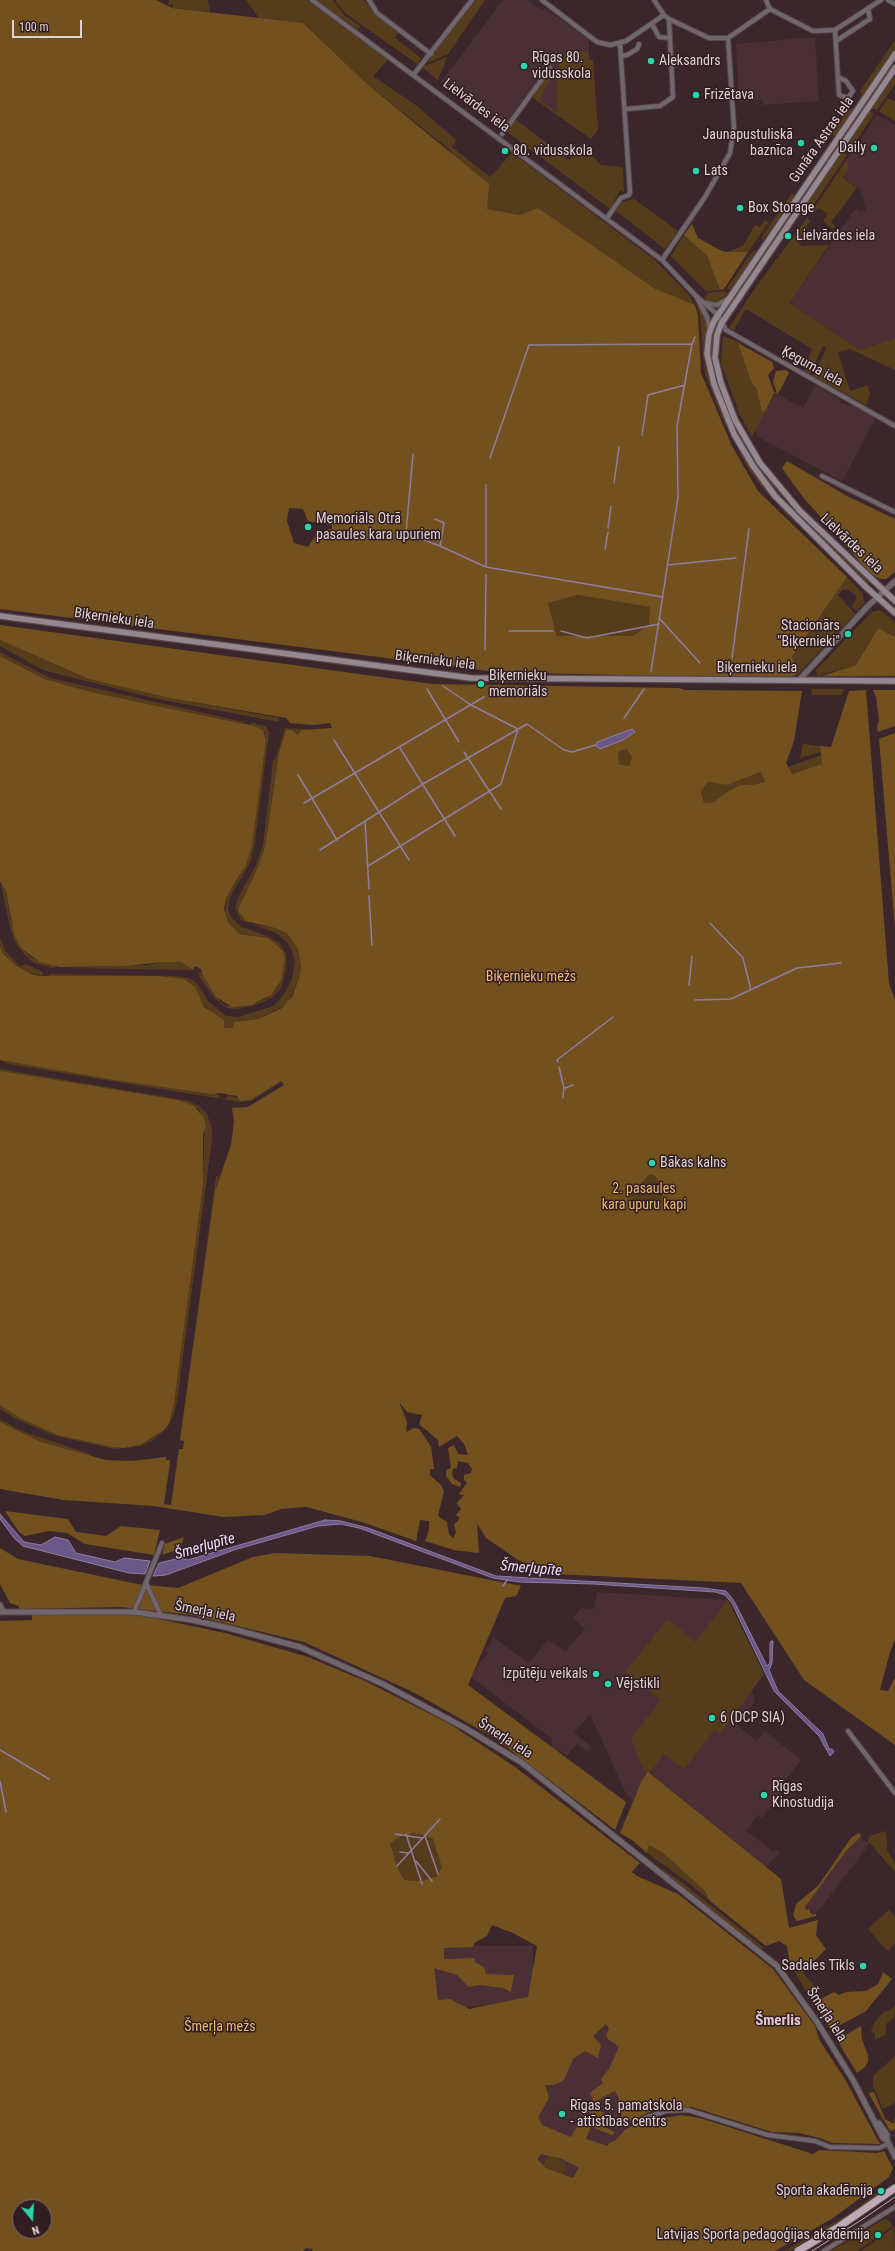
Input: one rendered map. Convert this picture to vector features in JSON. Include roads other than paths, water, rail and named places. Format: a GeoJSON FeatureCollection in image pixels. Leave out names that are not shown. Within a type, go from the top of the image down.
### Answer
{"type":"FeatureCollection","features":[{"type":"Feature","properties":{"kind":"highway"},"geometry":{"type":"LineString","coordinates":[[798,2251],[840,2226],[895,2188]]}},
{"type":"Feature","properties":{"kind":"main road","name":"Gunāra Astras iela"},"geometry":{"type":"LineString","coordinates":[[714,320],[895,54]]}},
{"type":"Feature","properties":{"kind":"main road","name":"Gunāra Astras iela"},"geometry":{"type":"LineString","coordinates":[[721,324],[895,68]]}},
{"type":"Feature","properties":{"kind":"main road"},"geometry":{"type":"LineString","coordinates":[[744,276],[750,280]]}},
{"type":"Feature","properties":{"kind":"main road","name":"Lielvārdes iela"},"geometry":{"type":"LineString","coordinates":[[714,320],[710,331],[707,354],[714,384],[734,434],[753,466],[775,496],[895,613]]}},
{"type":"Feature","properties":{"kind":"main road","name":"Lielvārdes iela"},"geometry":{"type":"LineString","coordinates":[[721,324],[715,345],[715,358],[718,371],[736,420],[760,463],[800,511],[895,601]]}},
{"type":"Feature","properties":{"kind":"main road","name":"Biķernieku iela"},"geometry":{"type":"LineString","coordinates":[[0,616],[471,678],[895,681]]}},
{"type":"Feature","properties":{"kind":"street","name":"Lielvārdes iela"},"geometry":{"type":"LineString","coordinates":[[312,0],[414,74],[662,260],[696,296],[718,315],[721,324]]}},
{"type":"Feature","properties":{"kind":"street"},"geometry":{"type":"LineString","coordinates":[[369,0],[378,13],[431,54]]}},
{"type":"Feature","properties":{"kind":"street"},"geometry":{"type":"LineString","coordinates":[[414,74],[472,0]]}},
{"type":"Feature","properties":{"kind":"street"},"geometry":{"type":"LineString","coordinates":[[542,0],[597,42],[604,45],[620,44],[664,15]]}},
{"type":"Feature","properties":{"kind":"street"},"geometry":{"type":"LineString","coordinates":[[654,0],[664,15],[669,19],[709,38],[728,38],[770,10]]}},
{"type":"Feature","properties":{"kind":"street"},"geometry":{"type":"LineString","coordinates":[[766,0],[770,10],[813,31],[835,30],[881,0]]}},
{"type":"Feature","properties":{"kind":"street"},"geometry":{"type":"LineString","coordinates":[[888,0],[895,4]]}},
{"type":"Feature","properties":{"kind":"street"},"geometry":{"type":"LineString","coordinates":[[836,41],[870,19],[868,8]]}},
{"type":"Feature","properties":{"kind":"street"},"geometry":{"type":"LineString","coordinates":[[626,109],[660,106],[673,97],[669,19]]}},
{"type":"Feature","properties":{"kind":"street"},"geometry":{"type":"LineString","coordinates":[[652,24],[659,37],[670,38]]}},
{"type":"Feature","properties":{"kind":"street"},"geometry":{"type":"LineString","coordinates":[[844,24],[848,33]]}},
{"type":"Feature","properties":{"kind":"street"},"geometry":{"type":"LineString","coordinates":[[835,30],[839,95],[848,98],[853,91],[846,81],[838,77]]}},
{"type":"Feature","properties":{"kind":"street"},"geometry":{"type":"LineString","coordinates":[[662,260],[705,197],[730,153],[734,128],[728,38]]}},
{"type":"Feature","properties":{"kind":"street"},"geometry":{"type":"LineString","coordinates":[[607,218],[621,198],[629,195],[630,192],[626,109],[620,44]]}},
{"type":"Feature","properties":{"kind":"street"},"geometry":{"type":"LineString","coordinates":[[622,56],[632,52],[639,44]]}},
{"type":"Feature","properties":{"kind":"street"},"geometry":{"type":"LineString","coordinates":[[502,134],[550,68]]}},
{"type":"Feature","properties":{"kind":"street","name":"Lielvārdes iela"},"geometry":{"type":"LineString","coordinates":[[696,296],[704,309],[710,331]]}},
{"type":"Feature","properties":{"kind":"street"},"geometry":{"type":"LineString","coordinates":[[704,302],[717,305],[729,298]]}},
{"type":"Feature","properties":{"kind":"street","name":"Ķeguma iela"},"geometry":{"type":"LineString","coordinates":[[704,309],[714,320],[737,337],[895,426]]}},
{"type":"Feature","properties":{"kind":"street"},"geometry":{"type":"LineString","coordinates":[[822,476],[895,512]]}},
{"type":"Feature","properties":{"kind":"street"},"geometry":{"type":"LineString","coordinates":[[799,680],[877,596],[895,581]]}},
{"type":"Feature","properties":{"kind":"street"},"geometry":{"type":"LineString","coordinates":[[134,1612],[162,1543]]}},
{"type":"Feature","properties":{"kind":"street"},"geometry":{"type":"LineString","coordinates":[[146,1583],[161,1615]]}},
{"type":"Feature","properties":{"kind":"street"},"geometry":{"type":"LineString","coordinates":[[0,1605],[1,1612]]}},
{"type":"Feature","properties":{"kind":"street","name":"Šmerļa iela"},"geometry":{"type":"LineString","coordinates":[[1,1612],[134,1612],[161,1615],[229,1628],[300,1647],[383,1684],[465,1728],[521,1762],[776,1966],[817,2022],[870,2111],[887,2136],[888,2142],[895,2157]]}},
{"type":"Feature","properties":{"kind":"street"},"geometry":{"type":"LineString","coordinates":[[848,1731],[895,1793]]}},
{"type":"Feature","properties":{"kind":"street"},"geometry":{"type":"LineString","coordinates":[[639,2120],[666,2111],[688,2110],[768,2135],[815,2141],[830,2147],[879,2148],[888,2142]]}},
{"type":"Feature","properties":{"kind":"street"},"geometry":{"type":"LineString","coordinates":[[824,2251],[895,2208]]}},
{"type":"Feature","properties":{"kind":"waterway"},"geometry":{"type":"LineString","coordinates":[[651,672],[678,497],[677,426],[692,344],[695,337]]}},
{"type":"Feature","properties":{"kind":"waterway"},"geometry":{"type":"LineString","coordinates":[[490,458],[529,345],[692,344]]}},
{"type":"Feature","properties":{"kind":"waterway"},"geometry":{"type":"LineString","coordinates":[[642,435],[648,395],[685,385]]}},
{"type":"Feature","properties":{"kind":"waterway"},"geometry":{"type":"LineString","coordinates":[[614,483],[619,447]]}},
{"type":"Feature","properties":{"kind":"waterway"},"geometry":{"type":"LineString","coordinates":[[413,454],[406,533],[440,546],[444,523],[435,519]]}},
{"type":"Feature","properties":{"kind":"waterway"},"geometry":{"type":"LineString","coordinates":[[486,485],[486,567]]}},
{"type":"Feature","properties":{"kind":"waterway"},"geometry":{"type":"LineString","coordinates":[[608,528],[611,506]]}},
{"type":"Feature","properties":{"kind":"waterway"},"geometry":{"type":"LineString","coordinates":[[732,658],[749,529]]}},
{"type":"Feature","properties":{"kind":"waterway"},"geometry":{"type":"LineString","coordinates":[[605,549],[608,532]]}},
{"type":"Feature","properties":{"kind":"waterway"},"geometry":{"type":"LineString","coordinates":[[440,546],[486,567],[663,597]]}},
{"type":"Feature","properties":{"kind":"waterway"},"geometry":{"type":"LineString","coordinates":[[667,565],[736,558]]}},
{"type":"Feature","properties":{"kind":"waterway"},"geometry":{"type":"LineString","coordinates":[[485,650],[486,575]]}},
{"type":"Feature","properties":{"kind":"waterway"},"geometry":{"type":"LineString","coordinates":[[660,619],[700,663]]}},
{"type":"Feature","properties":{"kind":"waterway"},"geometry":{"type":"LineString","coordinates":[[561,631],[587,638],[659,624]]}},
{"type":"Feature","properties":{"kind":"waterway"},"geometry":{"type":"LineString","coordinates":[[509,631],[553,631]]}},
{"type":"Feature","properties":{"kind":"waterway"},"geometry":{"type":"LineString","coordinates":[[368,866],[501,784],[518,729],[471,705],[443,686]]}},
{"type":"Feature","properties":{"kind":"waterway"},"geometry":{"type":"LineString","coordinates":[[427,689],[459,742]]}},
{"type":"Feature","properties":{"kind":"waterway"},"geometry":{"type":"LineString","coordinates":[[624,718],[644,689]]}},
{"type":"Feature","properties":{"kind":"waterway"},"geometry":{"type":"LineString","coordinates":[[304,803],[484,697]]}},
{"type":"Feature","properties":{"kind":"waterway"},"geometry":{"type":"LineString","coordinates":[[320,850],[423,784],[527,724],[564,750],[572,752],[595,745]]}},
{"type":"Feature","properties":{"kind":"waterway"},"geometry":{"type":"LineString","coordinates":[[334,740],[409,860]]}},
{"type":"Feature","properties":{"kind":"waterway"},"geometry":{"type":"LineString","coordinates":[[400,748],[455,836]]}},
{"type":"Feature","properties":{"kind":"waterway"},"geometry":{"type":"LineString","coordinates":[[464,752],[501,809]]}},
{"type":"Feature","properties":{"kind":"waterway"},"geometry":{"type":"LineString","coordinates":[[298,775],[337,840]]}},
{"type":"Feature","properties":{"kind":"waterway"},"geometry":{"type":"LineString","coordinates":[[365,821],[369,889]]}},
{"type":"Feature","properties":{"kind":"waterway"},"geometry":{"type":"LineString","coordinates":[[369,896],[372,945]]}},
{"type":"Feature","properties":{"kind":"waterway"},"geometry":{"type":"LineString","coordinates":[[710,923],[743,958],[751,990]]}},
{"type":"Feature","properties":{"kind":"waterway"},"geometry":{"type":"LineString","coordinates":[[689,985],[692,956]]}},
{"type":"Feature","properties":{"kind":"waterway"},"geometry":{"type":"LineString","coordinates":[[695,1000],[731,999],[797,968],[841,963]]}},
{"type":"Feature","properties":{"kind":"waterway"},"geometry":{"type":"LineString","coordinates":[[558,1062],[557,1060],[613,1017]]}},
{"type":"Feature","properties":{"kind":"waterway"},"geometry":{"type":"LineString","coordinates":[[559,1067],[564,1088],[563,1098]]}},
{"type":"Feature","properties":{"kind":"waterway"},"geometry":{"type":"LineString","coordinates":[[565,1088],[573,1085]]}},
{"type":"Feature","properties":{"kind":"waterway","name":"Šmerļupīte"},"geometry":{"type":"LineString","coordinates":[[503,1586],[507,1580]]}},
{"type":"Feature","properties":{"kind":"waterway"},"geometry":{"type":"LineString","coordinates":[[0,1750],[49,1779]]}},
{"type":"Feature","properties":{"kind":"waterway"},"geometry":{"type":"LineString","coordinates":[[0,1781],[6,1812]]}},
{"type":"Feature","properties":{"kind":"waterway"},"geometry":{"type":"LineString","coordinates":[[397,1866],[440,1819]]}},
{"type":"Feature","properties":{"kind":"waterway"},"geometry":{"type":"LineString","coordinates":[[395,1834],[422,1838]]}},
{"type":"Feature","properties":{"kind":"waterway"},"geometry":{"type":"LineString","coordinates":[[406,1834],[422,1884]]}},
{"type":"Feature","properties":{"kind":"waterway"},"geometry":{"type":"LineString","coordinates":[[425,1836],[438,1874]]}},
{"type":"Feature","properties":{"kind":"waterway"},"geometry":{"type":"LineString","coordinates":[[400,1852],[408,1853]]}},
{"type":"Feature","properties":{"kind":"waterway"},"geometry":{"type":"LineString","coordinates":[[416,1861],[432,1881]]}},
{"type":"Feature","properties":{"kind":"tram line"},"geometry":{"type":"LineString","coordinates":[[812,2251],[895,2197]]}},
{"type":"Feature","properties":{"kind":"place","name":"Aleksandrs"},"geometry":{"type":"Point","coordinates":[651,61]}},
{"type":"Feature","properties":{"kind":"place","name":"Rīgas 80. vidusskola"},"geometry":{"type":"Point","coordinates":[524,66]}},
{"type":"Feature","properties":{"kind":"place","name":"Frizētava"},"geometry":{"type":"Point","coordinates":[696,95]}},
{"type":"Feature","properties":{"kind":"place","name":"Jaunapustuliskā baznīca"},"geometry":{"type":"Point","coordinates":[801,143]}},
{"type":"Feature","properties":{"kind":"place","name":"Daily"},"geometry":{"type":"Point","coordinates":[874,148]}},
{"type":"Feature","properties":{"kind":"place","name":"80. vidusskola"},"geometry":{"type":"Point","coordinates":[505,151]}},
{"type":"Feature","properties":{"kind":"place","name":"Lats"},"geometry":{"type":"Point","coordinates":[696,171]}},
{"type":"Feature","properties":{"kind":"place","name":"Box Storage"},"geometry":{"type":"Point","coordinates":[740,208]}},
{"type":"Feature","properties":{"kind":"place","name":"Lielvārdes iela"},"geometry":{"type":"Point","coordinates":[788,236]}},
{"type":"Feature","properties":{"kind":"place","name":"Memoriāls Otrā pasaules kara upuriem"},"geometry":{"type":"Point","coordinates":[308,527]}},
{"type":"Feature","properties":{"kind":"place","name":"Stacionārs \"Biķernieki\""},"geometry":{"type":"Point","coordinates":[848,634]}},
{"type":"Feature","properties":{"kind":"place","name":"Biķernieku memoriāls"},"geometry":{"type":"Point","coordinates":[481,684]}},
{"type":"Feature","properties":{"kind":"place","name":"Bākas kalns"},"geometry":{"type":"Point","coordinates":[652,1163]}},
{"type":"Feature","properties":{"kind":"place","name":"Izpūtēju veikals"},"geometry":{"type":"Point","coordinates":[596,1674]}},
{"type":"Feature","properties":{"kind":"place","name":"Vējstikli"},"geometry":{"type":"Point","coordinates":[608,1684]}},
{"type":"Feature","properties":{"kind":"place","name":"6 (DCP SIA)"},"geometry":{"type":"Point","coordinates":[712,1718]}},
{"type":"Feature","properties":{"kind":"place","name":"Rīgas Kinostudija"},"geometry":{"type":"Point","coordinates":[764,1795]}},
{"type":"Feature","properties":{"kind":"place","name":"Sadales Tīkls"},"geometry":{"type":"Point","coordinates":[863,1966]}},
{"type":"Feature","properties":{"kind":"place","name":"Rīgas 5. pamatskola - attīstības centrs"},"geometry":{"type":"Point","coordinates":[562,2114]}},
{"type":"Feature","properties":{"kind":"place","name":"Sporta akadēmija"},"geometry":{"type":"Point","coordinates":[881,2191]}},
{"type":"Feature","properties":{"kind":"place","name":"Latvijas Sporta pedagoģijas akadēmija"},"geometry":{"type":"Point","coordinates":[878,2235]}},
{"type":"Feature","properties":{"kind":"district","name":"Šmerlis"},"geometry":{"type":"Point","coordinates":[778,2021]}},
{"type":"Feature","properties":{"kind":"park label","name":"Biķernieku mežs"},"geometry":{"type":"Point","coordinates":[531,977]}},
{"type":"Feature","properties":{"kind":"park label","name":"2. pasaules kara upuru kapi"},"geometry":{"type":"Point","coordinates":[644,1198]}},
{"type":"Feature","properties":{"kind":"park label","name":"Šmerļa mežs"},"geometry":{"type":"Point","coordinates":[220,2027]}}]}
